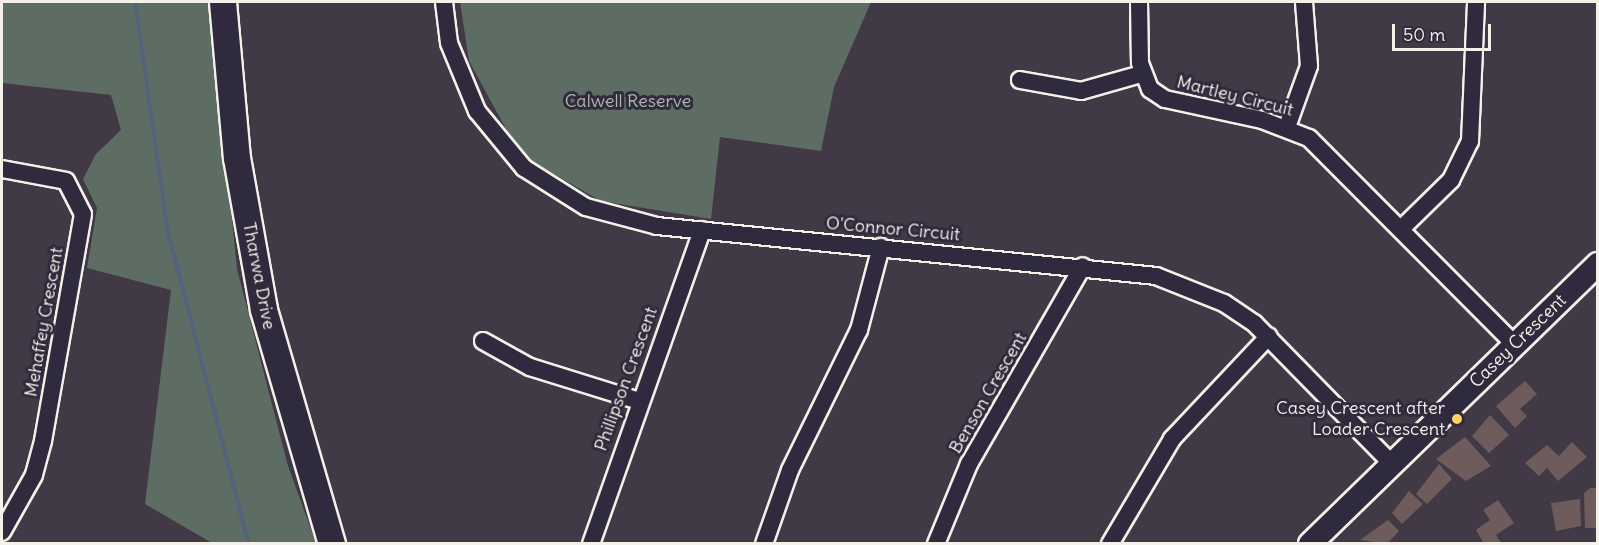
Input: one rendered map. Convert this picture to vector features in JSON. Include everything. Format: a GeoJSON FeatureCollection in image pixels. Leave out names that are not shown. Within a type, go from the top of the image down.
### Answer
{"type":"FeatureCollection","features":[{"type":"Feature","properties":{"kind":"main road","name":"Tharwa Drive"},"geometry":{"type":"LineString","coordinates":[[223,2],[237,158],[264,310],[332,543]]}},
{"type":"Feature","properties":{"kind":"street","name":"O'Connor Circuit"},"geometry":{"type":"LineString","coordinates":[[444,2],[460,78],[498,141],[524,168],[586,207],[621,219],[702,230],[1138,272],[1191,287],[1269,336],[1392,464]]}},
{"type":"Feature","properties":{"kind":"street"},"geometry":{"type":"LineString","coordinates":[[1020,80],[1082,91],[1141,74],[1139,2]]}},
{"type":"Feature","properties":{"kind":"street"},"geometry":{"type":"LineString","coordinates":[[1287,127],[1309,66],[1304,2]]}},
{"type":"Feature","properties":{"kind":"street"},"geometry":{"type":"LineString","coordinates":[[1402,228],[1451,180],[1470,141],[1476,2]]}},
{"type":"Feature","properties":{"kind":"street","name":"Martley Circuit"},"geometry":{"type":"LineString","coordinates":[[1141,74],[1165,99],[1287,127],[1329,153],[1515,345]]}},
{"type":"Feature","properties":{"kind":"street","name":"Mehaffey Crescent"},"geometry":{"type":"LineString","coordinates":[[2,169],[66,181],[83,214],[43,441],[34,475],[2,532]]}},
{"type":"Feature","properties":{"kind":"street","name":"Phillipson Crescent"},"geometry":{"type":"LineString","coordinates":[[591,543],[639,401],[702,230]]}},
{"type":"Feature","properties":{"kind":"street"},"geometry":{"type":"LineString","coordinates":[[764,543],[790,470],[859,330],[881,247]]}},
{"type":"Feature","properties":{"kind":"street","name":"Casey Crescent"},"geometry":{"type":"LineString","coordinates":[[1310,543],[1598,264]]}},
{"type":"Feature","properties":{"kind":"street","name":"Benson Crescent"},"geometry":{"type":"LineString","coordinates":[[936,543],[969,464],[1083,266]]}},
{"type":"Feature","properties":{"kind":"street"},"geometry":{"type":"LineString","coordinates":[[1110,543],[1172,439],[1269,336]]}},
{"type":"Feature","properties":{"kind":"street"},"geometry":{"type":"LineString","coordinates":[[483,341],[530,367],[639,401]]}},
{"type":"Feature","properties":{"kind":"green space"},"geometry":{"type":"Polygon","coordinates":[[[2,2],[210,2],[237,269],[288,466],[316,543],[212,543],[145,504],[171,290],[87,268],[97,208],[83,179],[96,154],[121,130],[111,95],[2,83],[2,2]]]}},
{"type":"Feature","properties":{"kind":"green space","name":"Calwell Reserve"},"geometry":{"type":"Polygon","coordinates":[[[460,2],[871,2],[834,87],[821,151],[720,137],[711,219],[601,201],[531,161],[511,138],[469,61],[460,2]]]}},
{"type":"Feature","properties":{"kind":"building"},"geometry":{"type":"Polygon","coordinates":[[[1525,381],[1537,394],[1520,409],[1527,416],[1515,428],[1496,406],[1525,381]]]}},
{"type":"Feature","properties":{"kind":"building"},"geometry":{"type":"Polygon","coordinates":[[[1490,415],[1509,435],[1489,453],[1472,436],[1490,415]]]}},
{"type":"Feature","properties":{"kind":"building"},"geometry":{"type":"Polygon","coordinates":[[[1465,437],[1491,466],[1466,481],[1436,459],[1465,437]]]}},
{"type":"Feature","properties":{"kind":"building"},"geometry":{"type":"Polygon","coordinates":[[[1572,442],[1587,457],[1558,481],[1547,468],[1539,476],[1525,463],[1547,445],[1559,456],[1572,442]]]}},
{"type":"Feature","properties":{"kind":"building"},"geometry":{"type":"Polygon","coordinates":[[[1439,464],[1452,479],[1427,504],[1416,494],[1439,464]]]}},
{"type":"Feature","properties":{"kind":"building"},"geometry":{"type":"Polygon","coordinates":[[[1590,488],[1598,488],[1598,528],[1585,528],[1584,493],[1590,488]]]}},
{"type":"Feature","properties":{"kind":"building"},"geometry":{"type":"Polygon","coordinates":[[[1409,491],[1423,504],[1402,524],[1392,513],[1409,491]]]}},
{"type":"Feature","properties":{"kind":"building"},"geometry":{"type":"Polygon","coordinates":[[[1580,499],[1581,526],[1556,531],[1551,503],[1580,499]]]}},
{"type":"Feature","properties":{"kind":"building"},"geometry":{"type":"Polygon","coordinates":[[[1498,500],[1514,523],[1496,535],[1502,544],[1484,544],[1476,530],[1490,520],[1483,510],[1498,500]]]}},
{"type":"Feature","properties":{"kind":"building"},"geometry":{"type":"Polygon","coordinates":[[[1388,520],[1399,531],[1387,544],[1360,540],[1388,520]]]}},
{"type":"Feature","properties":{"kind":"waterway"},"geometry":{"type":"LineString","coordinates":[[135,2],[167,228],[249,544]]}},
{"type":"Feature","properties":{"kind":"place","name":"Casey Crescent after Loader Crescent"},"geometry":{"type":"Point","coordinates":[1457,419]}}]}
